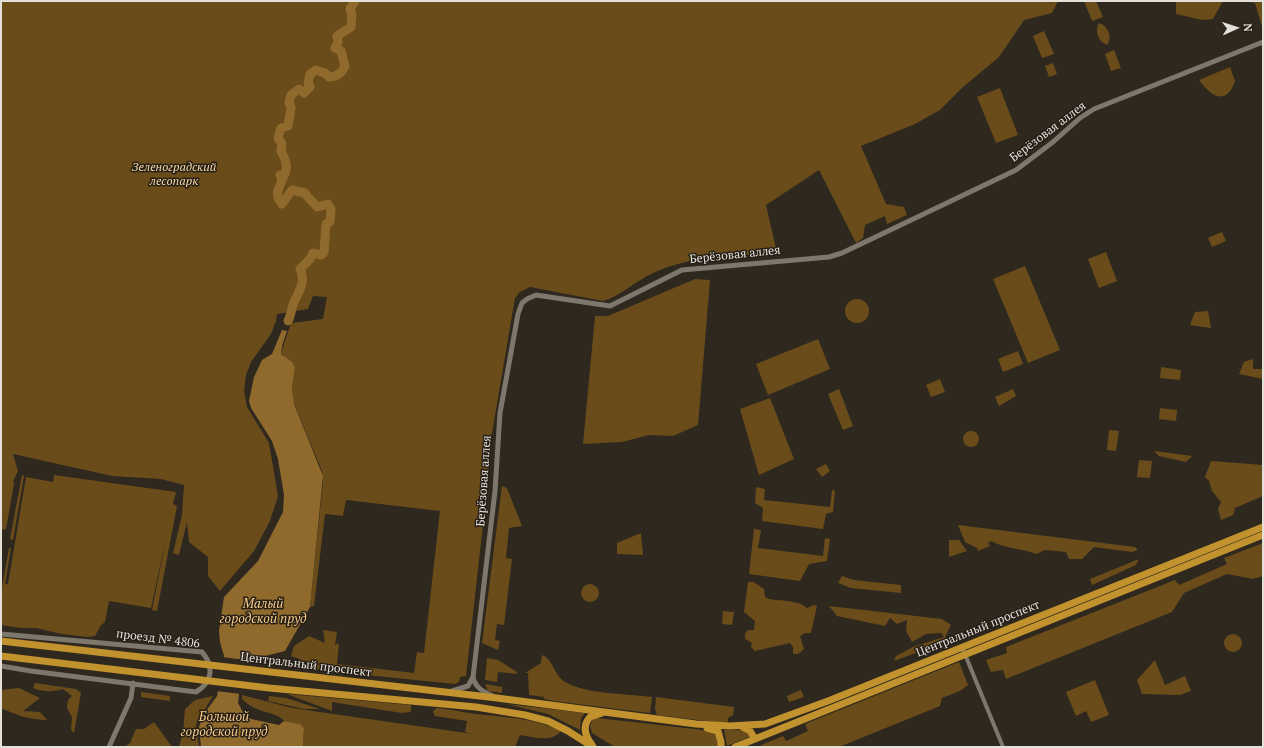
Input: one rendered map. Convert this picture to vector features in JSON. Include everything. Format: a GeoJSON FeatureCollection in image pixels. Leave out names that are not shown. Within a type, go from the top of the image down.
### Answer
{"type":"FeatureCollection","features":[{"type":"Feature","properties":{"kind":"main road","name":"Центральный проспект"},"geometry":{"type":"LineString","coordinates":[[1,641],[498,698],[696,724],[740,726],[771,723],[916,670],[966,655],[1033,624],[1263,527]]}},
{"type":"Feature","properties":{"kind":"main road","name":"Центральный проспект"},"geometry":{"type":"LineString","coordinates":[[735,747],[916,670],[962,647],[1033,624],[1263,535]]}},
{"type":"Feature","properties":{"kind":"main road","name":"Центральный проспект"},"geometry":{"type":"LineString","coordinates":[[1,656],[269,688],[435,702],[525,715],[548,721],[561,727],[593,747]]}},
{"type":"Feature","properties":{"kind":"main road","name":"Центральный проспект"},"geometry":{"type":"LineString","coordinates":[[593,747],[586,735],[585,725],[590,717],[608,712]]}},
{"type":"Feature","properties":{"kind":"main road","name":"Центральный проспект"},"geometry":{"type":"LineString","coordinates":[[696,724],[718,731],[722,742],[721,747]]}},
{"type":"Feature","properties":{"kind":"main road"},"geometry":{"type":"LineString","coordinates":[[740,726],[750,731],[755,739]]}},
{"type":"Feature","properties":{"kind":"street","name":"Берёзовая аллея"},"geometry":{"type":"LineString","coordinates":[[473,677],[495,491],[500,413],[518,314],[522,303],[527,299],[540,295],[610,306],[682,270],[699,267],[829,256],[842,253],[1016,170],[1053,142],[1080,118],[1094,109],[1263,42]]}},
{"type":"Feature","properties":{"kind":"street","name":"проезд № 4806"},"geometry":{"type":"LineString","coordinates":[[1,634],[202,652],[209,660],[210,672],[207,683],[196,692],[1,666]]}},
{"type":"Feature","properties":{"kind":"street"},"geometry":{"type":"LineString","coordinates":[[962,647],[1003,747]]}},
{"type":"Feature","properties":{"kind":"street"},"geometry":{"type":"LineString","coordinates":[[444,692],[464,688],[473,677]]}},
{"type":"Feature","properties":{"kind":"street"},"geometry":{"type":"LineString","coordinates":[[473,677],[476,685],[480,689],[498,698]]}},
{"type":"Feature","properties":{"kind":"street"},"geometry":{"type":"LineString","coordinates":[[109,747],[130,698],[133,683]]}},
{"type":"Feature","properties":{"kind":"green space","name":"Зеленоградский лесопарк"},"geometry":{"type":"Polygon","coordinates":[[[1,1],[1058,1],[1052,13],[1024,20],[999,57],[963,87],[940,110],[915,124],[861,146],[886,204],[904,207],[907,215],[887,224],[885,216],[865,225],[863,238],[856,243],[819,170],[766,205],[777,253],[729,256],[681,263],[651,274],[616,296],[603,301],[530,287],[520,292],[515,298],[492,433],[466,676],[460,677],[459,682],[455,684],[298,668],[300,659],[291,656],[294,646],[309,636],[325,643],[323,630],[337,632],[335,645],[339,643],[337,664],[414,673],[417,652],[424,653],[440,511],[346,500],[343,516],[325,514],[314,606],[310,607],[323,482],[322,471],[293,401],[292,388],[295,368],[281,353],[291,323],[323,319],[327,297],[313,296],[308,309],[277,314],[271,334],[251,362],[246,375],[244,391],[247,407],[269,443],[278,496],[270,521],[254,551],[220,591],[208,576],[208,557],[189,542],[187,522],[179,555],[173,553],[182,515],[184,485],[161,479],[112,476],[13,454],[18,471],[13,481],[14,484],[6,529],[1,530],[1,1]]]}},
{"type":"Feature","properties":{"kind":"green space"},"geometry":{"type":"Polygon","coordinates":[[[1084,1],[1096,1],[1103,17],[1092,21],[1084,1]]]}},
{"type":"Feature","properties":{"kind":"green space"},"geometry":{"type":"Polygon","coordinates":[[[1176,1],[1223,1],[1213,19],[1202,20],[1176,14],[1176,1]]]}},
{"type":"Feature","properties":{"kind":"green space"},"geometry":{"type":"Polygon","coordinates":[[[1246,1],[1263,1],[1263,30],[1255,3],[1246,1]]]}},
{"type":"Feature","properties":{"kind":"green space"},"geometry":{"type":"Polygon","coordinates":[[[1099,23],[1102,24],[1109,32],[1110,39],[1107,45],[1104,44],[1098,36],[1097,29],[1099,23]]]}},
{"type":"Feature","properties":{"kind":"green space"},"geometry":{"type":"Polygon","coordinates":[[[1044,31],[1054,54],[1042,58],[1033,36],[1044,31]]]}},
{"type":"Feature","properties":{"kind":"green space"},"geometry":{"type":"Polygon","coordinates":[[[1114,50],[1121,68],[1111,71],[1105,54],[1114,50]]]}},
{"type":"Feature","properties":{"kind":"green space"},"geometry":{"type":"Polygon","coordinates":[[[1053,63],[1057,74],[1049,77],[1045,66],[1053,63]]]}},
{"type":"Feature","properties":{"kind":"green space"},"geometry":{"type":"Polygon","coordinates":[[[1230,67],[1235,81],[1227,94],[1223,96],[1218,96],[1208,91],[1199,80],[1230,67]]]}},
{"type":"Feature","properties":{"kind":"green space"},"geometry":{"type":"Polygon","coordinates":[[[1000,88],[1018,135],[996,143],[977,97],[1000,88]]]}},
{"type":"Feature","properties":{"kind":"green space"},"geometry":{"type":"Polygon","coordinates":[[[1222,232],[1226,241],[1212,247],[1208,238],[1222,232]]]}},
{"type":"Feature","properties":{"kind":"green space"},"geometry":{"type":"Polygon","coordinates":[[[1106,252],[1117,281],[1099,288],[1088,259],[1106,252]]]}},
{"type":"Feature","properties":{"kind":"green space"},"geometry":{"type":"Polygon","coordinates":[[[1025,266],[1060,350],[1028,363],[993,279],[1025,266]]]}},
{"type":"Feature","properties":{"kind":"green space"},"geometry":{"type":"Polygon","coordinates":[[[695,279],[710,280],[698,425],[673,436],[649,435],[622,442],[583,444],[595,316],[608,316],[695,279]]]}},
{"type":"Feature","properties":{"kind":"green space"},"geometry":{"type":"Polygon","coordinates":[[[857,299],[866,302],[869,311],[866,320],[857,323],[848,320],[845,311],[848,302],[857,299]]]}},
{"type":"Feature","properties":{"kind":"green space"},"geometry":{"type":"Polygon","coordinates":[[[1208,311],[1211,328],[1190,325],[1195,312],[1208,311]]]}},
{"type":"Feature","properties":{"kind":"green space"},"geometry":{"type":"Polygon","coordinates":[[[818,339],[830,369],[768,395],[756,364],[818,339]]]}},
{"type":"Feature","properties":{"kind":"green space"},"geometry":{"type":"Polygon","coordinates":[[[1018,351],[1023,364],[1003,372],[998,359],[1018,351]]]}},
{"type":"Feature","properties":{"kind":"green space"},"geometry":{"type":"Polygon","coordinates":[[[1253,359],[1253,369],[1263,369],[1263,379],[1239,374],[1244,362],[1253,359]]]}},
{"type":"Feature","properties":{"kind":"green space"},"geometry":{"type":"Polygon","coordinates":[[[1161,367],[1181,370],[1180,380],[1160,378],[1161,367]]]}},
{"type":"Feature","properties":{"kind":"green space"},"geometry":{"type":"Polygon","coordinates":[[[940,379],[945,392],[931,397],[926,385],[940,379]]]}},
{"type":"Feature","properties":{"kind":"green space"},"geometry":{"type":"Polygon","coordinates":[[[839,389],[853,426],[843,430],[828,394],[839,389]]]}},
{"type":"Feature","properties":{"kind":"green space"},"geometry":{"type":"Polygon","coordinates":[[[1013,389],[1016,396],[999,406],[995,397],[1013,389]]]}},
{"type":"Feature","properties":{"kind":"green space"},"geometry":{"type":"Polygon","coordinates":[[[770,398],[794,459],[759,475],[740,409],[770,398]]]}},
{"type":"Feature","properties":{"kind":"green space"},"geometry":{"type":"Polygon","coordinates":[[[1160,408],[1177,410],[1176,421],[1159,419],[1160,408]]]}},
{"type":"Feature","properties":{"kind":"green space"},"geometry":{"type":"Polygon","coordinates":[[[1109,430],[1119,431],[1116,451],[1107,450],[1109,430]]]}},
{"type":"Feature","properties":{"kind":"green space"},"geometry":{"type":"Polygon","coordinates":[[[971,431],[978,436],[979,439],[974,446],[971,447],[964,442],[963,439],[968,432],[971,431]]]}},
{"type":"Feature","properties":{"kind":"green space"},"geometry":{"type":"Polygon","coordinates":[[[1154,451],[1192,456],[1186,462],[1159,456],[1154,451]]]}},
{"type":"Feature","properties":{"kind":"green space"},"geometry":{"type":"Polygon","coordinates":[[[1139,460],[1152,461],[1150,478],[1137,477],[1139,460]]]}},
{"type":"Feature","properties":{"kind":"green space"},"geometry":{"type":"Polygon","coordinates":[[[1211,461],[1263,465],[1263,496],[1235,508],[1233,515],[1221,520],[1218,509],[1221,502],[1212,491],[1209,481],[1205,477],[1211,461]]]}},
{"type":"Feature","properties":{"kind":"green space"},"geometry":{"type":"Polygon","coordinates":[[[826,464],[830,471],[822,477],[816,469],[826,464]]]}},
{"type":"Feature","properties":{"kind":"green space"},"geometry":{"type":"Polygon","coordinates":[[[22,475],[24,476],[13,540],[10,539],[22,475]]]}},
{"type":"Feature","properties":{"kind":"green space"},"geometry":{"type":"Polygon","coordinates":[[[54,475],[176,492],[173,504],[177,506],[157,611],[152,610],[167,534],[151,608],[109,601],[105,622],[101,625],[95,636],[88,637],[62,634],[36,628],[21,628],[1,625],[1,593],[9,548],[11,548],[5,584],[8,584],[26,477],[53,482],[54,475]]]}},
{"type":"Feature","properties":{"kind":"green space"},"geometry":{"type":"Polygon","coordinates":[[[502,486],[507,488],[522,526],[509,528],[506,558],[512,559],[504,625],[497,624],[495,640],[500,641],[498,650],[482,643],[502,486]]]}},
{"type":"Feature","properties":{"kind":"green space"},"geometry":{"type":"Polygon","coordinates":[[[756,487],[765,489],[764,500],[830,507],[832,490],[835,491],[833,512],[826,514],[823,529],[762,521],[763,508],[755,503],[756,487]]]}},
{"type":"Feature","properties":{"kind":"green space"},"geometry":{"type":"Polygon","coordinates":[[[958,525],[1135,547],[1138,550],[1132,552],[1094,547],[1082,559],[1069,559],[1066,552],[1045,550],[1036,554],[1002,546],[991,541],[988,543],[990,546],[978,551],[977,548],[965,542],[958,525]]]}},
{"type":"Feature","properties":{"kind":"green space"},"geometry":{"type":"Polygon","coordinates":[[[754,529],[761,530],[758,548],[823,556],[825,538],[830,539],[827,561],[809,564],[800,581],[749,574],[754,529]]]}},
{"type":"Feature","properties":{"kind":"green space"},"geometry":{"type":"Polygon","coordinates":[[[641,533],[643,555],[617,554],[617,543],[641,533]]]}},
{"type":"Feature","properties":{"kind":"green space"},"geometry":{"type":"Polygon","coordinates":[[[949,540],[959,540],[967,551],[949,557],[949,540]]]}},
{"type":"Feature","properties":{"kind":"green space"},"geometry":{"type":"Polygon","coordinates":[[[1263,543],[1263,576],[1253,579],[1227,574],[1184,593],[1172,612],[1006,679],[1003,670],[991,672],[986,660],[1007,653],[1006,647],[1175,580],[1179,585],[1227,564],[1224,558],[1263,543]]]}},
{"type":"Feature","properties":{"kind":"green space"},"geometry":{"type":"Polygon","coordinates":[[[1139,559],[1136,565],[1092,585],[1090,579],[1139,559]]]}},
{"type":"Feature","properties":{"kind":"green space"},"geometry":{"type":"Polygon","coordinates":[[[842,576],[854,580],[901,585],[901,593],[851,588],[838,583],[842,576]]]}},
{"type":"Feature","properties":{"kind":"green space"},"geometry":{"type":"Polygon","coordinates":[[[748,582],[754,582],[764,589],[765,597],[769,599],[794,602],[804,605],[807,608],[814,605],[817,606],[811,633],[805,633],[800,636],[804,649],[798,654],[793,654],[793,647],[790,643],[755,651],[751,647],[752,643],[745,639],[745,634],[748,630],[754,630],[755,621],[744,612],[748,582]]]}},
{"type":"Feature","properties":{"kind":"green space"},"geometry":{"type":"Polygon","coordinates":[[[590,584],[596,587],[599,593],[596,599],[590,602],[584,599],[581,593],[584,587],[590,584]]]}},
{"type":"Feature","properties":{"kind":"green space"},"geometry":{"type":"Polygon","coordinates":[[[829,606],[942,619],[951,625],[945,637],[951,640],[894,661],[896,656],[913,647],[944,637],[941,633],[926,634],[912,642],[906,631],[907,620],[897,624],[890,618],[885,626],[837,616],[829,606]]]}},
{"type":"Feature","properties":{"kind":"green space"},"geometry":{"type":"Polygon","coordinates":[[[723,611],[734,612],[732,625],[722,624],[723,611]]]}},
{"type":"Feature","properties":{"kind":"green space"},"geometry":{"type":"Polygon","coordinates":[[[1233,634],[1239,637],[1242,643],[1239,649],[1233,652],[1227,649],[1224,643],[1227,637],[1233,634]]]}},
{"type":"Feature","properties":{"kind":"green space"},"geometry":{"type":"Polygon","coordinates":[[[542,655],[549,660],[561,679],[573,686],[607,693],[652,697],[650,713],[554,701],[544,699],[544,697],[529,695],[528,673],[525,673],[541,663],[542,655]]]}},
{"type":"Feature","properties":{"kind":"green space"},"geometry":{"type":"Polygon","coordinates":[[[487,658],[498,660],[517,672],[517,674],[498,672],[497,682],[485,680],[487,658]]]}},
{"type":"Feature","properties":{"kind":"green space"},"geometry":{"type":"Polygon","coordinates":[[[1155,660],[1165,685],[1185,676],[1191,691],[1180,695],[1142,694],[1137,680],[1155,660]]]}},
{"type":"Feature","properties":{"kind":"green space"},"geometry":{"type":"Polygon","coordinates":[[[959,662],[968,685],[960,691],[942,698],[940,706],[839,747],[762,747],[761,745],[783,736],[786,741],[808,731],[805,724],[959,662]]]}},
{"type":"Feature","properties":{"kind":"green space"},"geometry":{"type":"Polygon","coordinates":[[[1095,680],[1109,715],[1091,722],[1086,711],[1076,716],[1066,692],[1095,680]]]}},
{"type":"Feature","properties":{"kind":"green space"},"geometry":{"type":"Polygon","coordinates":[[[35,683],[76,689],[81,693],[74,733],[71,730],[72,717],[67,708],[68,700],[72,696],[63,689],[48,691],[33,688],[35,683]]]}},
{"type":"Feature","properties":{"kind":"green space"},"geometry":{"type":"Polygon","coordinates":[[[485,684],[502,687],[502,693],[488,691],[485,684]]]}},
{"type":"Feature","properties":{"kind":"green space"},"geometry":{"type":"Polygon","coordinates":[[[19,688],[40,698],[23,711],[40,712],[47,720],[23,717],[1,708],[1,690],[19,688]]]}},
{"type":"Feature","properties":{"kind":"green space"},"geometry":{"type":"Polygon","coordinates":[[[801,690],[804,697],[789,702],[787,696],[801,690]]]}},
{"type":"Feature","properties":{"kind":"green space"},"geometry":{"type":"Polygon","coordinates":[[[141,692],[170,696],[170,701],[141,697],[141,692]]]}},
{"type":"Feature","properties":{"kind":"green space"},"geometry":{"type":"Polygon","coordinates":[[[287,694],[411,705],[411,712],[402,713],[332,702],[332,711],[287,694]]]}},
{"type":"Feature","properties":{"kind":"green space"},"geometry":{"type":"Polygon","coordinates":[[[242,695],[292,708],[473,734],[465,732],[467,721],[435,716],[433,711],[437,708],[519,719],[550,726],[561,731],[557,735],[547,738],[536,738],[520,735],[515,747],[303,747],[304,728],[300,724],[284,721],[276,715],[253,707],[242,699],[242,695]]]}},
{"type":"Feature","properties":{"kind":"green space"},"geometry":{"type":"Polygon","coordinates":[[[213,696],[196,724],[199,747],[179,747],[183,732],[185,709],[195,700],[213,696]]]}},
{"type":"Feature","properties":{"kind":"green space"},"geometry":{"type":"Polygon","coordinates":[[[269,696],[286,698],[320,709],[304,709],[268,701],[269,696]]]}},
{"type":"Feature","properties":{"kind":"green space"},"geometry":{"type":"Polygon","coordinates":[[[656,697],[734,707],[733,715],[728,718],[728,722],[723,723],[657,715],[655,709],[656,697]]]}},
{"type":"Feature","properties":{"kind":"green space"},"geometry":{"type":"Polygon","coordinates":[[[506,704],[585,713],[581,718],[580,730],[548,714],[506,704]]]}},
{"type":"Feature","properties":{"kind":"green space"},"geometry":{"type":"Polygon","coordinates":[[[597,718],[712,731],[717,735],[718,745],[716,747],[615,747],[592,733],[590,726],[593,719],[597,718]]]}},
{"type":"Feature","properties":{"kind":"green space"},"geometry":{"type":"Polygon","coordinates":[[[154,722],[172,747],[124,747],[130,743],[136,729],[144,729],[154,722]]]}},
{"type":"Feature","properties":{"kind":"green space"},"geometry":{"type":"Polygon","coordinates":[[[724,730],[743,730],[751,736],[727,746],[724,730]]]}},
{"type":"Feature","properties":{"kind":"water","name":"Малый городской пруд"},"geometry":{"type":"Polygon","coordinates":[[[282,330],[287,331],[281,354],[292,362],[295,368],[292,388],[294,404],[323,476],[310,607],[285,651],[249,660],[242,667],[238,703],[244,714],[251,719],[279,725],[284,721],[300,724],[304,728],[303,747],[201,747],[199,727],[203,715],[217,696],[224,656],[219,631],[224,597],[258,561],[283,512],[284,495],[278,459],[272,441],[251,408],[249,401],[254,377],[262,360],[272,354],[282,330]]]}},
{"type":"Feature","properties":{"kind":"pier"},"geometry":{"type":"Polygon","coordinates":[[[222,657],[253,661],[244,668],[241,694],[216,691],[222,657]]]}},
{"type":"Feature","properties":{"kind":"waterway"},"geometry":{"type":"LineString","coordinates":[[288,321],[293,305],[301,288],[302,274],[300,269],[310,259],[313,253],[321,255],[324,252],[326,224],[330,222],[331,209],[328,204],[317,207],[305,193],[292,190],[282,204],[277,195],[282,181],[280,175],[284,176],[286,166],[281,151],[282,144],[278,138],[281,128],[288,126],[291,108],[289,102],[291,95],[299,89],[304,93],[310,87],[308,83],[310,74],[316,70],[325,73],[329,77],[332,77],[341,73],[344,68],[345,66],[341,51],[335,48],[338,42],[337,36],[351,27],[352,15],[350,9],[355,1]]}},
{"type":"Feature","properties":{"kind":"water label","name":"Большой городской пруд"},"geometry":{"type":"Point","coordinates":[224,724]}}]}
